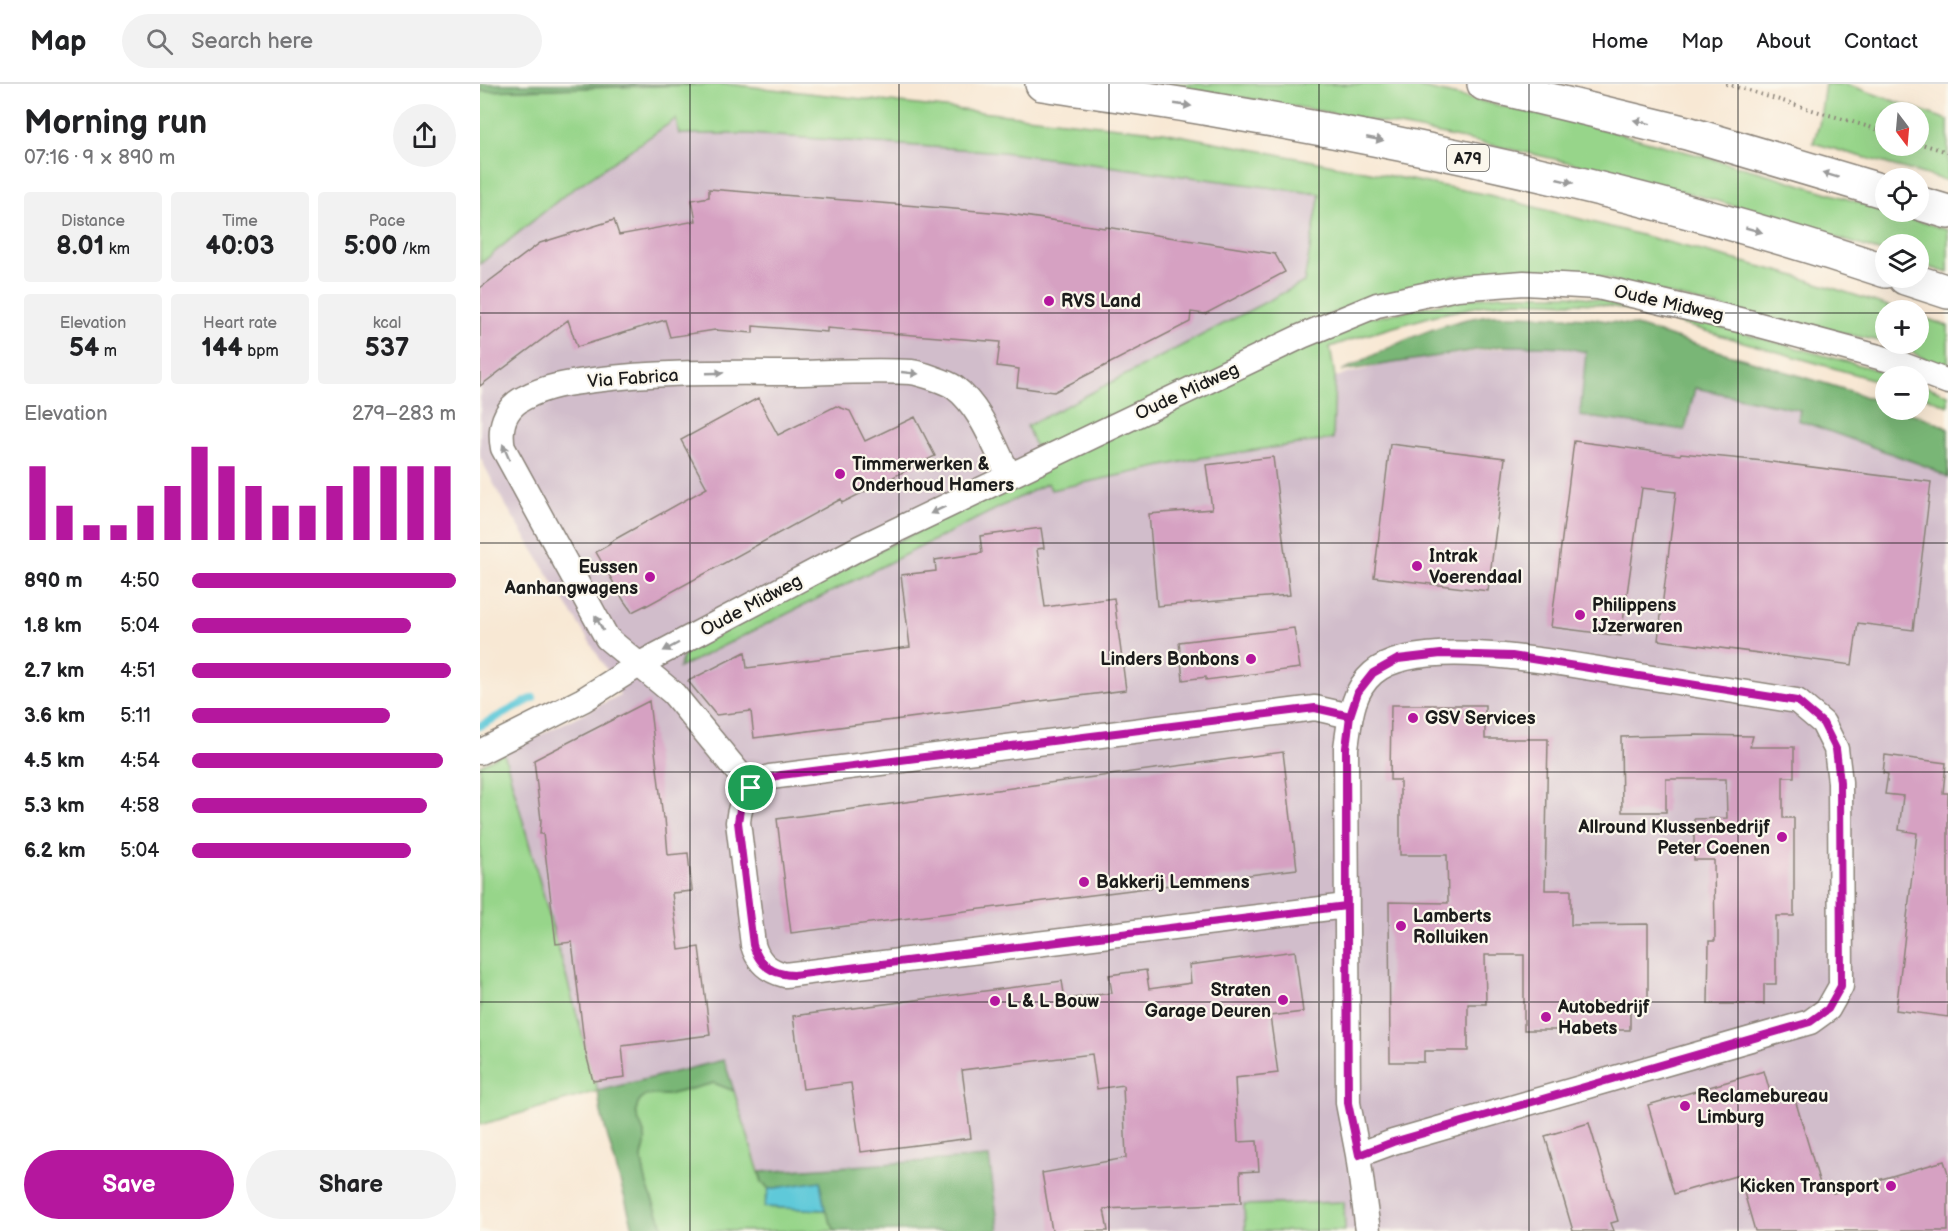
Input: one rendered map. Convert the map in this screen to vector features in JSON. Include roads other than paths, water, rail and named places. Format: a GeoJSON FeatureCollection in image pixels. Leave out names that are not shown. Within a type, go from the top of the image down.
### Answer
{"type":"FeatureCollection","features":[{"type":"Feature","properties":{"kind":"highway","name":"A79"},"geometry":{"type":"LineString","coordinates":[[1042,84],[1220,110],[1456,155],[1705,216],[1875,267]]}},
{"type":"Feature","properties":{"kind":"highway"},"geometry":{"type":"LineString","coordinates":[[1484,84],[1687,133],[1875,189]]}},
{"type":"Feature","properties":{"kind":"highway"},"geometry":{"type":"LineString","coordinates":[[1929,206],[1948,212]]}},
{"type":"Feature","properties":{"kind":"highway"},"geometry":{"type":"LineString","coordinates":[[1929,286],[1948,292]]}},
{"type":"Feature","properties":{"kind":"street","name":"Oude Midweg"},"geometry":{"type":"LineString","coordinates":[[480,752],[592,695],[640,664],[859,548],[1312,332],[1377,305],[1457,288],[1524,283],[1599,286],[1752,323],[1890,360],[1948,382]]}},
{"type":"Feature","properties":{"kind":"street","name":"Via Fabrica"},"geometry":{"type":"LineString","coordinates":[[751,788],[673,693],[607,638],[503,448],[501,437],[507,414],[514,405],[523,398],[554,385],[624,376],[914,372],[954,386],[976,411],[1009,475]]}},
{"type":"Feature","properties":{"kind":"street"},"geometry":{"type":"LineString","coordinates":[[1359,1155],[1393,1142],[1810,1022],[1828,1009],[1841,986],[1840,782],[1836,749],[1823,723],[1797,701],[1512,656],[1441,654],[1420,656],[1398,659],[1373,673],[1358,692],[1350,716],[1346,748],[1348,1103],[1359,1155],[1368,1231]]}},
{"type":"Feature","properties":{"kind":"street"},"geometry":{"type":"LineString","coordinates":[[1346,906],[785,975],[767,968],[756,954],[753,945],[738,822],[741,804],[751,788],[760,781],[781,775],[1315,708],[1350,716]]}},
{"type":"Feature","properties":{"kind":"water"},"geometry":{"type":"Polygon","coordinates":[[[820,1181],[825,1210],[764,1207],[769,1189],[820,1181]]]}},
{"type":"Feature","properties":{"kind":"waterway"},"geometry":{"type":"LineString","coordinates":[[480,726],[533,698]]}},
{"type":"Feature","properties":{"kind":"place","name":"RVS Land"},"geometry":{"type":"Point","coordinates":[1049,301]}},
{"type":"Feature","properties":{"kind":"place","name":"Timmerwerken & Onderhoud Hamers"},"geometry":{"type":"Point","coordinates":[840,474]}},
{"type":"Feature","properties":{"kind":"place","name":"Intrak Voerendaal"},"geometry":{"type":"Point","coordinates":[1417,566]}},
{"type":"Feature","properties":{"kind":"place","name":"Eussen Aanhangwagens"},"geometry":{"type":"Point","coordinates":[650,577]}},
{"type":"Feature","properties":{"kind":"place","name":"Philippens IJzerwaren"},"geometry":{"type":"Point","coordinates":[1580,615]}},
{"type":"Feature","properties":{"kind":"place","name":"Linders Bonbons"},"geometry":{"type":"Point","coordinates":[1251,659]}},
{"type":"Feature","properties":{"kind":"place","name":"GSV Services"},"geometry":{"type":"Point","coordinates":[1413,718]}},
{"type":"Feature","properties":{"kind":"place","name":"Allround Klussenbedrijf Peter Coenen"},"geometry":{"type":"Point","coordinates":[1782,837]}},
{"type":"Feature","properties":{"kind":"place","name":"Bakkerij Lemmens"},"geometry":{"type":"Point","coordinates":[1084,882]}},
{"type":"Feature","properties":{"kind":"place","name":"Lamberts Rolluiken"},"geometry":{"type":"Point","coordinates":[1401,926]}},
{"type":"Feature","properties":{"kind":"place","name":"Straten Garage Deuren"},"geometry":{"type":"Point","coordinates":[1283,1000]}},
{"type":"Feature","properties":{"kind":"place","name":"L & L Bouw"},"geometry":{"type":"Point","coordinates":[995,1001]}},
{"type":"Feature","properties":{"kind":"place","name":"Autobedrijf Habets"},"geometry":{"type":"Point","coordinates":[1546,1017]}},
{"type":"Feature","properties":{"kind":"place","name":"Reclamebureau Limburg"},"geometry":{"type":"Point","coordinates":[1685,1106]}},
{"type":"Feature","properties":{"kind":"place","name":"Kicken Transport"},"geometry":{"type":"Point","coordinates":[1891,1186]}}]}
